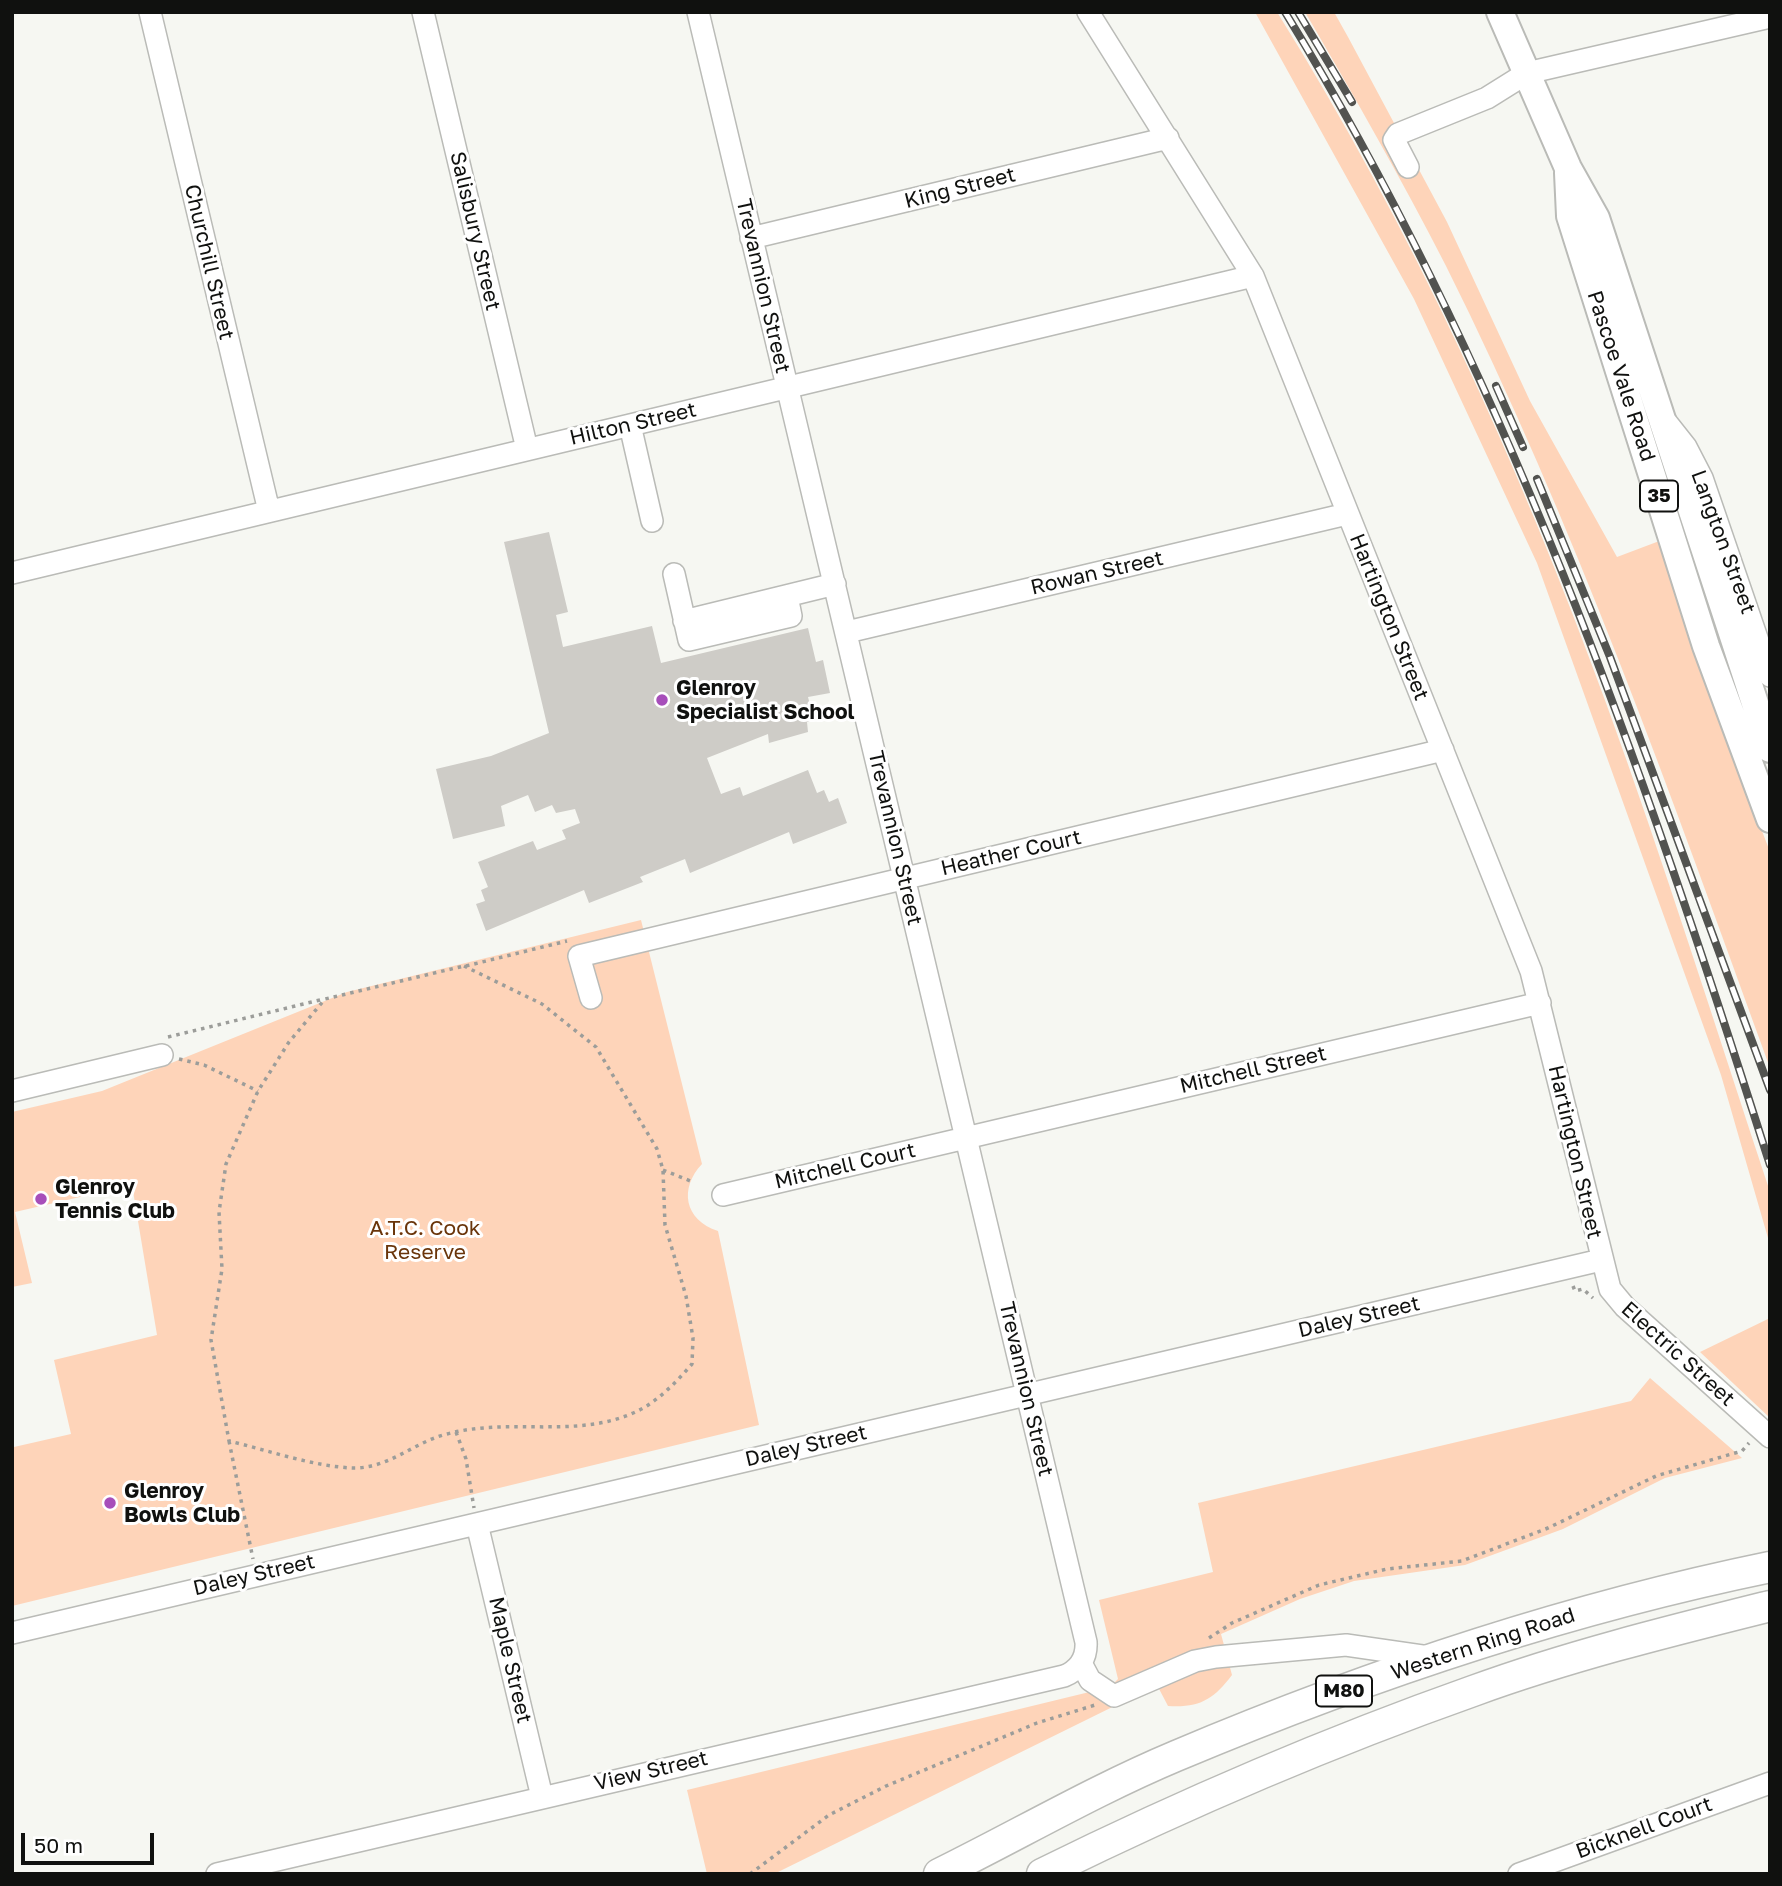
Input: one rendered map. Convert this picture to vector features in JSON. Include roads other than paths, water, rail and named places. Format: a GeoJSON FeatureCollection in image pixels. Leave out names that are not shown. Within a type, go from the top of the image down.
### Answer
{"type":"FeatureCollection","features":[{"type":"Feature","properties":{"kind":"highway","name":"Western Ring Road"},"geometry":{"type":"LineString","coordinates":[[940,1874],[1174,1757],[1436,1658],[1594,1608],[1770,1567]]}},
{"type":"Feature","properties":{"kind":"highway","name":"Western Ring Road"},"geometry":{"type":"LineString","coordinates":[[1042,1874],[1146,1822],[1311,1752],[1475,1690],[1613,1648],[1770,1606]]}},
{"type":"Feature","properties":{"kind":"main road","name":"Pascoe Vale Road"},"geometry":{"type":"LineString","coordinates":[[1500,12],[1568,168],[1595,218],[1770,749]]}},
{"type":"Feature","properties":{"kind":"main road","name":"Pascoe Vale Road"},"geometry":{"type":"LineString","coordinates":[[1568,168],[1570,216],[1706,646],[1770,819]]}},
{"type":"Feature","properties":{"kind":"street","name":"Churchill Street"},"geometry":{"type":"LineString","coordinates":[[150,12],[269,511]]}},
{"type":"Feature","properties":{"kind":"street","name":"Salisbury Street"},"geometry":{"type":"LineString","coordinates":[[423,12],[527,449]]}},
{"type":"Feature","properties":{"kind":"street","name":"Trevannion Street"},"geometry":{"type":"LineString","coordinates":[[698,12],[1086,1642],[1081,1663]]}},
{"type":"Feature","properties":{"kind":"street","name":"Hartington Street"},"geometry":{"type":"LineString","coordinates":[[1088,12],[1253,276],[1443,750],[1540,1003],[1601,1260]]}},
{"type":"Feature","properties":{"kind":"street"},"geometry":{"type":"LineString","coordinates":[[1409,167],[1395,145],[1394,140],[1398,134],[1487,98],[1527,73],[1770,17]]}},
{"type":"Feature","properties":{"kind":"street","name":"King Street"},"geometry":{"type":"LineString","coordinates":[[751,238],[1168,138]]}},
{"type":"Feature","properties":{"kind":"street","name":"Hilton Street"},"geometry":{"type":"LineString","coordinates":[[12,573],[1253,276]]}},
{"type":"Feature","properties":{"kind":"street","name":"Langton Street"},"geometry":{"type":"LineString","coordinates":[[1662,416],[1686,447],[1702,478],[1770,676]]}},
{"type":"Feature","properties":{"kind":"street"},"geometry":{"type":"LineString","coordinates":[[630,425],[652,521]]}},
{"type":"Feature","properties":{"kind":"street","name":"Rowan Street"},"geometry":{"type":"LineString","coordinates":[[846,632],[1348,514]]}},
{"type":"Feature","properties":{"kind":"street"},"geometry":{"type":"LineString","coordinates":[[674,574],[684,621],[835,584]]}},
{"type":"Feature","properties":{"kind":"street","name":"Heather Court"},"geometry":{"type":"LineString","coordinates":[[590,998],[579,956],[1443,750]]}},
{"type":"Feature","properties":{"kind":"street","name":"Mitchell Street"},"geometry":{"type":"LineString","coordinates":[[966,1138],[1540,1003]]}},
{"type":"Feature","properties":{"kind":"street"},"geometry":{"type":"LineString","coordinates":[[12,1091],[162,1055]]}},
{"type":"Feature","properties":{"kind":"street","name":"Mitchell Court"},"geometry":{"type":"LineString","coordinates":[[723,1195],[966,1138]]}},
{"type":"Feature","properties":{"kind":"street","name":"Daley Street"},"geometry":{"type":"LineString","coordinates":[[12,1633],[1601,1260]]}},
{"type":"Feature","properties":{"kind":"street","name":"Electric Street"},"geometry":{"type":"LineString","coordinates":[[1601,1260],[1614,1297],[1770,1437]]}},
{"type":"Feature","properties":{"kind":"street","name":"Maple Street"},"geometry":{"type":"LineString","coordinates":[[477,1524],[542,1797]]}},
{"type":"Feature","properties":{"kind":"street"},"geometry":{"type":"LineString","coordinates":[[1081,1663],[1090,1681],[1114,1696],[1195,1661],[1216,1657],[1349,1645],[1436,1658]]}},
{"type":"Feature","properties":{"kind":"street","name":"View Street"},"geometry":{"type":"LineString","coordinates":[[217,1874],[1063,1676],[1081,1663]]}},
{"type":"Feature","properties":{"kind":"street","name":"Bicknell Court"},"geometry":{"type":"LineString","coordinates":[[1518,1874],[1770,1783]]}},
{"type":"Feature","properties":{"kind":"railway"},"geometry":{"type":"LineString","coordinates":[[1285,12],[1364,149],[1436,288],[1502,430],[1563,574],[1619,719],[1671,866],[1770,1165]]}},
{"type":"Feature","properties":{"kind":"railway"},"geometry":{"type":"LineString","coordinates":[[1298,12],[1352,102]]}},
{"type":"Feature","properties":{"kind":"railway"},"geometry":{"type":"LineString","coordinates":[[1496,386],[1523,447]]}},
{"type":"Feature","properties":{"kind":"railway"},"geometry":{"type":"LineString","coordinates":[[1537,479],[1610,657],[1770,1090]]}},
{"type":"Feature","properties":{"kind":"place","name":"Glenroy Specialist School"},"geometry":{"type":"Point","coordinates":[662,700]}},
{"type":"Feature","properties":{"kind":"place","name":"Glenroy Tennis Club"},"geometry":{"type":"Point","coordinates":[41,1199]}},
{"type":"Feature","properties":{"kind":"place","name":"Glenroy Bowls Club"},"geometry":{"type":"Point","coordinates":[110,1503]}},
{"type":"Feature","properties":{"kind":"park label","name":"A.T.C. Cook Reserve"},"geometry":{"type":"Point","coordinates":[425,1240]}}]}
